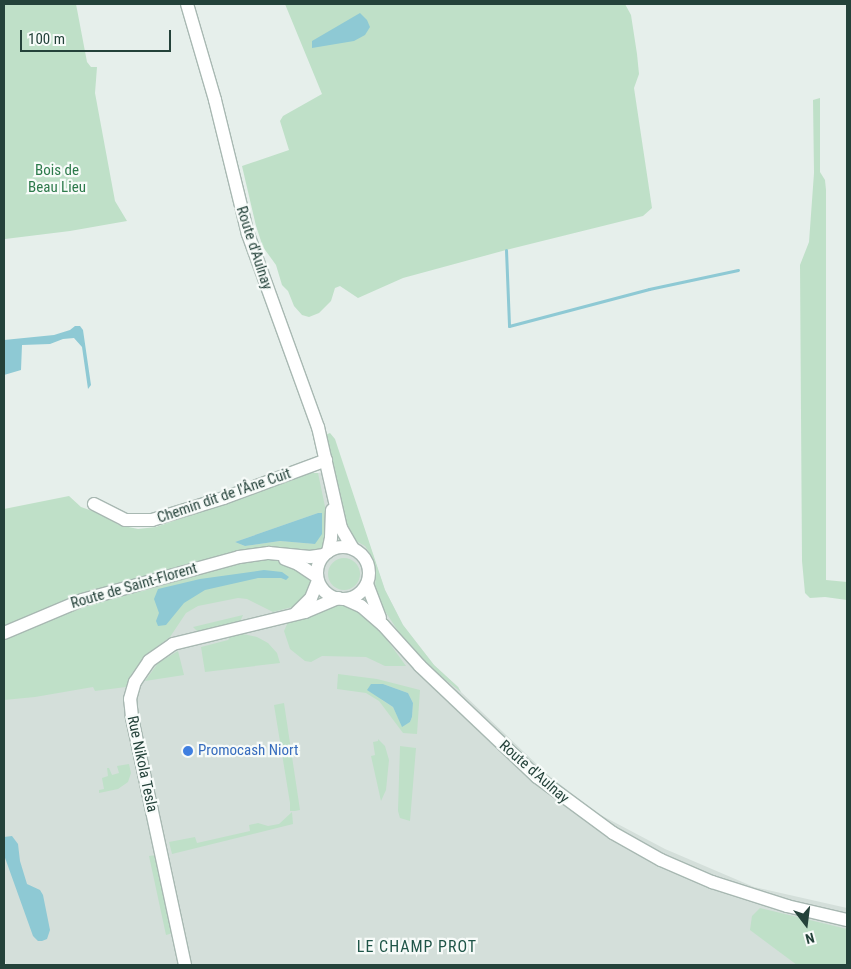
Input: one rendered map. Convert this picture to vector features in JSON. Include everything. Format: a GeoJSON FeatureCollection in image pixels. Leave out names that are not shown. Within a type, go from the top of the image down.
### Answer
{"type":"FeatureCollection","features":[{"type":"Feature","properties":{"kind":"street","name":"Route d'Aulnay"},"geometry":{"type":"LineString","coordinates":[[187,4],[215,100],[248,234],[318,427],[341,528],[353,549]]}},
{"type":"Feature","properties":{"kind":"street","name":"Chemin dit de l'Âne Cuit"},"geometry":{"type":"LineString","coordinates":[[94,504],[125,520],[134,522],[152,520],[224,498],[326,460]]}},
{"type":"Feature","properties":{"kind":"street","name":"Route d'Aulnay"},"geometry":{"type":"LineString","coordinates":[[326,553],[332,530],[331,488]]}},
{"type":"Feature","properties":{"kind":"street"},"geometry":{"type":"LineString","coordinates":[[295,614],[311,598],[318,579],[318,565],[326,553],[342,547],[353,549],[366,561],[369,570],[367,584],[356,596],[342,598],[328,594],[318,579]]}},
{"type":"Feature","properties":{"kind":"street","name":"Route de Saint-Florent"},"geometry":{"type":"LineString","coordinates":[[4,633],[57,609],[110,591],[239,557],[269,553],[310,557],[326,553]]}},
{"type":"Feature","properties":{"kind":"street","name":"Route de Saint-Florent"},"geometry":{"type":"LineString","coordinates":[[269,553],[298,564],[318,579]]}},
{"type":"Feature","properties":{"kind":"street","name":"Route d'Aulnay"},"geometry":{"type":"LineString","coordinates":[[367,584],[383,625]]}},
{"type":"Feature","properties":{"kind":"street","name":"Route d'Aulnay"},"geometry":{"type":"LineString","coordinates":[[342,598],[361,606],[383,625],[425,671],[560,796],[637,847],[712,882],[779,904],[847,920]]}},
{"type":"Feature","properties":{"kind":"street","name":"Rue Nikola Tesla"},"geometry":{"type":"LineString","coordinates":[[185,965],[132,717],[130,699],[132,688],[138,675],[149,660],[173,644],[315,609],[342,598]]}},
{"type":"Feature","properties":{"kind":"shaded area"},"geometry":{"type":"Polygon","coordinates":[[[343,467],[385,590],[403,625],[434,665],[461,692],[548,775],[595,812],[665,849],[754,887],[847,908],[847,965],[7,965],[4,959],[4,606],[305,473],[318,473],[343,467]]]}},
{"type":"Feature","properties":{"kind":"green space","name":"Bois de Beau Lieu"},"geometry":{"type":"Polygon","coordinates":[[[4,4],[76,4],[87,62],[91,67],[97,67],[95,93],[115,201],[127,221],[70,231],[5,239],[4,246],[4,4]]]}},
{"type":"Feature","properties":{"kind":"green space"},"geometry":{"type":"Polygon","coordinates":[[[285,4],[625,4],[631,15],[637,54],[639,74],[634,88],[652,208],[643,216],[403,278],[358,298],[340,286],[335,288],[331,301],[319,313],[309,317],[302,315],[294,306],[288,291],[282,285],[276,265],[263,247],[256,226],[242,166],[289,150],[280,121],[283,116],[322,94],[285,4]]]}},
{"type":"Feature","properties":{"kind":"green space"},"geometry":{"type":"Polygon","coordinates":[[[820,98],[820,172],[825,180],[826,190],[826,580],[847,582],[847,600],[825,597],[810,598],[805,593],[802,561],[800,265],[809,242],[814,173],[813,100],[820,98]]]}},
{"type":"Feature","properties":{"kind":"green space"},"geometry":{"type":"Polygon","coordinates":[[[330,433],[335,439],[385,590],[403,625],[434,665],[461,692],[438,674],[406,643],[379,602],[375,588],[376,569],[371,555],[365,546],[356,541],[348,529],[325,435],[330,433]]]}},
{"type":"Feature","properties":{"kind":"green space"},"geometry":{"type":"Polygon","coordinates":[[[305,473],[318,473],[327,516],[324,546],[314,552],[271,547],[253,550],[4,628],[4,509],[69,496],[81,507],[98,513],[119,525],[138,529],[156,527],[305,473]],[[318,513],[235,542],[245,546],[280,541],[315,544],[318,513]]]}},
{"type":"Feature","properties":{"kind":"green space"},"geometry":{"type":"Polygon","coordinates":[[[344,558],[350,559],[355,563],[359,568],[359,580],[355,585],[350,589],[344,590],[338,589],[333,585],[329,580],[328,574],[329,568],[333,563],[338,559],[344,558]]]}},
{"type":"Feature","properties":{"kind":"green space"},"geometry":{"type":"Polygon","coordinates":[[[269,559],[283,562],[311,579],[312,584],[308,595],[296,606],[273,612],[247,599],[238,598],[198,606],[186,613],[170,637],[147,654],[132,673],[126,687],[95,691],[93,687],[35,697],[4,700],[4,638],[72,608],[249,560],[269,559]]]}},
{"type":"Feature","properties":{"kind":"green space"},"geometry":{"type":"Polygon","coordinates":[[[338,604],[356,608],[377,626],[406,666],[385,666],[366,657],[322,656],[311,662],[305,661],[290,649],[284,631],[288,622],[338,604]]]}},
{"type":"Feature","properties":{"kind":"green space"},"geometry":{"type":"Polygon","coordinates":[[[243,615],[240,622],[198,632],[193,627],[243,615]]]}},
{"type":"Feature","properties":{"kind":"green space"},"geometry":{"type":"Polygon","coordinates":[[[243,634],[257,637],[268,643],[277,653],[280,663],[205,672],[201,647],[228,640],[231,636],[243,634]]]}},
{"type":"Feature","properties":{"kind":"green space"},"geometry":{"type":"Polygon","coordinates":[[[178,651],[184,675],[145,681],[158,663],[178,651]]]}},
{"type":"Feature","properties":{"kind":"green space"},"geometry":{"type":"Polygon","coordinates":[[[338,674],[377,679],[420,690],[417,734],[403,733],[379,701],[366,693],[337,689],[338,674]],[[371,684],[382,700],[393,707],[402,726],[410,722],[413,703],[408,693],[383,684],[371,684]]]}},
{"type":"Feature","properties":{"kind":"green space"},"geometry":{"type":"Polygon","coordinates":[[[284,703],[300,810],[295,811],[290,811],[274,705],[284,703]]]}},
{"type":"Feature","properties":{"kind":"green space"},"geometry":{"type":"Polygon","coordinates":[[[378,739],[385,746],[389,760],[386,790],[381,801],[371,756],[375,755],[373,742],[378,741],[378,739]]]}},
{"type":"Feature","properties":{"kind":"green space"},"geometry":{"type":"Polygon","coordinates":[[[400,746],[416,748],[410,821],[400,818],[398,811],[400,746]]]}},
{"type":"Feature","properties":{"kind":"green space"},"geometry":{"type":"Polygon","coordinates":[[[129,764],[131,773],[128,782],[118,789],[99,793],[99,790],[104,789],[102,778],[108,776],[107,768],[109,768],[112,775],[119,773],[117,766],[129,764]]]}},
{"type":"Feature","properties":{"kind":"green space"},"geometry":{"type":"Polygon","coordinates":[[[292,812],[293,824],[172,854],[169,842],[195,837],[197,843],[250,831],[249,825],[258,823],[268,826],[279,824],[292,812]]]}},
{"type":"Feature","properties":{"kind":"green space"},"geometry":{"type":"Polygon","coordinates":[[[156,855],[173,933],[166,935],[149,856],[156,855]]]}},
{"type":"Feature","properties":{"kind":"green space"},"geometry":{"type":"Polygon","coordinates":[[[760,908],[847,929],[847,965],[797,965],[750,930],[752,916],[760,908]]]}},
{"type":"Feature","properties":{"kind":"water"},"geometry":{"type":"Polygon","coordinates":[[[360,13],[367,20],[370,27],[365,35],[354,41],[312,48],[312,41],[360,13]]]}},
{"type":"Feature","properties":{"kind":"water"},"geometry":{"type":"Polygon","coordinates":[[[75,326],[80,326],[83,330],[91,385],[88,389],[82,347],[74,338],[63,339],[50,344],[22,345],[21,370],[4,375],[4,340],[54,335],[70,330],[75,326]]]}},
{"type":"Feature","properties":{"kind":"water"},"geometry":{"type":"Polygon","coordinates":[[[322,513],[322,534],[315,544],[280,541],[245,546],[235,542],[322,513]]]}},
{"type":"Feature","properties":{"kind":"water"},"geometry":{"type":"Polygon","coordinates":[[[264,570],[282,572],[289,577],[286,580],[281,578],[258,578],[205,590],[184,603],[166,625],[158,626],[156,621],[159,613],[154,599],[158,589],[200,579],[264,570]]]}},
{"type":"Feature","properties":{"kind":"water"},"geometry":{"type":"Polygon","coordinates":[[[371,684],[383,684],[408,693],[413,703],[410,722],[402,727],[393,707],[367,690],[371,684]]]}},
{"type":"Feature","properties":{"kind":"water"},"geometry":{"type":"Polygon","coordinates":[[[12,836],[18,844],[20,861],[27,884],[40,890],[43,895],[50,930],[47,939],[42,941],[38,941],[33,936],[4,855],[4,837],[12,836]]]}},
{"type":"Feature","properties":{"kind":"waterway"},"geometry":{"type":"LineString","coordinates":[[506,250],[509,326],[649,289],[738,270]]}},
{"type":"Feature","properties":{"kind":"place","name":"Promocash Niort"},"geometry":{"type":"Point","coordinates":[188,751]}},
{"type":"Feature","properties":{"kind":"district","name":"LE CHAMP PROT"},"geometry":{"type":"Point","coordinates":[417,947]}}]}
